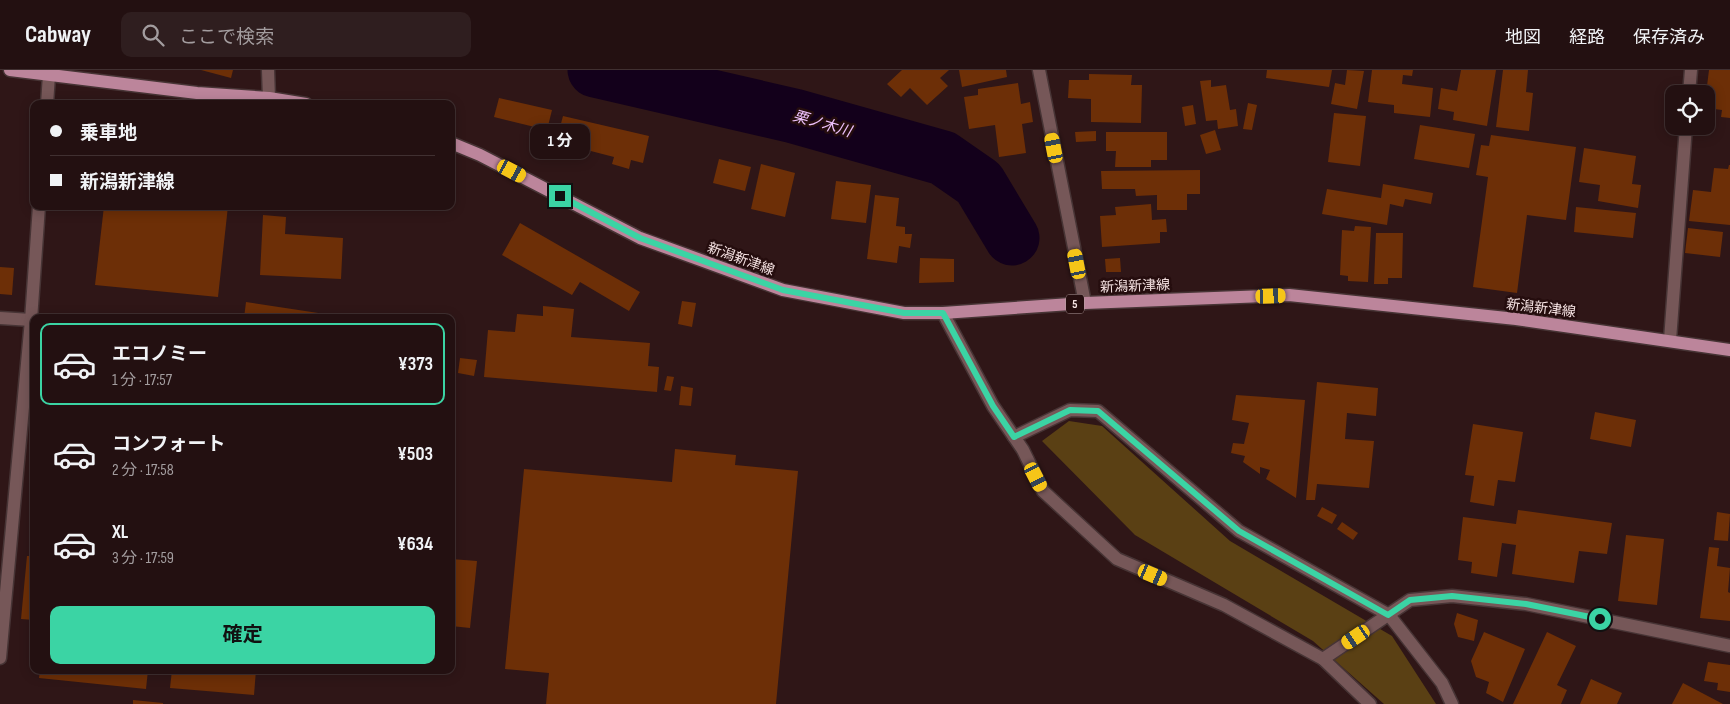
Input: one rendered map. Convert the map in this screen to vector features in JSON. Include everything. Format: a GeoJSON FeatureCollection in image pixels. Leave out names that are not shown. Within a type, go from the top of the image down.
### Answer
{"type":"FeatureCollection","features":[{"type":"Feature","properties":{"kind":"main road"},"geometry":{"type":"LineString","coordinates":[[10,70],[197,93],[281,100]]}},
{"type":"Feature","properties":{"kind":"main road","name":"新潟新津線"},"geometry":{"type":"LineString","coordinates":[[455,145],[480,154],[640,238],[783,290],[904,313],[943,313],[1085,304],[1289,295],[1516,319],[1730,350]]}},
{"type":"Feature","properties":{"kind":"street"},"geometry":{"type":"LineString","coordinates":[[268,70],[269,98]]}},
{"type":"Feature","properties":{"kind":"street"},"geometry":{"type":"LineString","coordinates":[[1039,70],[1085,304]]}},
{"type":"Feature","properties":{"kind":"street"},"geometry":{"type":"LineString","coordinates":[[1690,85],[1691,70]]}},
{"type":"Feature","properties":{"kind":"street"},"geometry":{"type":"LineString","coordinates":[[47,100],[49,75]]}},
{"type":"Feature","properties":{"kind":"street"},"geometry":{"type":"LineString","coordinates":[[1670,340],[1685,135]]}},
{"type":"Feature","properties":{"kind":"street"},"geometry":{"type":"LineString","coordinates":[[31,314],[39,210]]}},
{"type":"Feature","properties":{"kind":"street"},"geometry":{"type":"LineString","coordinates":[[943,313],[993,406],[1023,450],[1044,491],[1117,559],[1224,605],[1323,659],[1370,704]]}},
{"type":"Feature","properties":{"kind":"street"},"geometry":{"type":"LineString","coordinates":[[0,318],[30,320]]}},
{"type":"Feature","properties":{"kind":"street"},"geometry":{"type":"LineString","coordinates":[[0,658],[30,331]]}},
{"type":"Feature","properties":{"kind":"street"},"geometry":{"type":"LineString","coordinates":[[1014,437],[1070,410],[1098,411],[1239,531],[1388,615],[1442,684],[1452,704]]}},
{"type":"Feature","properties":{"kind":"street"},"geometry":{"type":"LineString","coordinates":[[1323,659],[1410,600],[1452,596],[1526,604],[1730,646]]}},
{"type":"Feature","properties":{"kind":"shaded area"},"geometry":{"type":"Polygon","coordinates":[[[1069,421],[1102,426],[1230,541],[1392,636],[1436,704],[1384,704],[1313,641],[1135,535],[1042,441],[1069,421]]]}},
{"type":"Feature","properties":{"kind":"building"},"geometry":{"type":"Polygon","coordinates":[[[201,70],[233,70],[231,78],[201,70]]]}},
{"type":"Feature","properties":{"kind":"building"},"geometry":{"type":"Polygon","coordinates":[[[902,70],[949,70],[940,78],[948,86],[927,105],[910,88],[901,97],[887,84],[902,70]]]}},
{"type":"Feature","properties":{"kind":"building"},"geometry":{"type":"Polygon","coordinates":[[[959,70],[1006,70],[1007,77],[962,87],[959,70]]]}},
{"type":"Feature","properties":{"kind":"building"},"geometry":{"type":"Polygon","coordinates":[[[1267,70],[1332,70],[1329,87],[1266,78],[1267,70]]]}},
{"type":"Feature","properties":{"kind":"building"},"geometry":{"type":"Polygon","coordinates":[[[1347,70],[1364,71],[1357,109],[1331,104],[1335,83],[1345,85],[1347,70]]]}},
{"type":"Feature","properties":{"kind":"building"},"geometry":{"type":"Polygon","coordinates":[[[1372,70],[1413,70],[1412,76],[1403,75],[1402,84],[1433,88],[1430,117],[1394,113],[1394,105],[1368,102],[1372,70]]]}},
{"type":"Feature","properties":{"kind":"building"},"geometry":{"type":"Polygon","coordinates":[[[1461,70],[1496,70],[1487,126],[1453,120],[1454,112],[1438,109],[1441,88],[1457,91],[1461,70]]]}},
{"type":"Feature","properties":{"kind":"building"},"geometry":{"type":"Polygon","coordinates":[[[1503,70],[1528,70],[1526,92],[1533,93],[1529,131],[1496,127],[1503,70]]]}},
{"type":"Feature","properties":{"kind":"building"},"geometry":{"type":"Polygon","coordinates":[[[1709,70],[1730,70],[1730,118],[1721,117],[1722,110],[1715,109],[1715,85],[1707,85],[1709,70]]]}},
{"type":"Feature","properties":{"kind":"building"},"geometry":{"type":"Polygon","coordinates":[[[1089,74],[1132,75],[1131,85],[1142,85],[1141,123],[1091,122],[1091,99],[1068,98],[1069,80],[1089,80],[1089,74]]]}},
{"type":"Feature","properties":{"kind":"building"},"geometry":{"type":"Polygon","coordinates":[[[1211,80],[1211,87],[1226,85],[1230,110],[1236,109],[1238,126],[1218,129],[1217,120],[1206,121],[1200,81],[1211,80]]]}},
{"type":"Feature","properties":{"kind":"building"},"geometry":{"type":"Polygon","coordinates":[[[1018,83],[1021,104],[1030,102],[1033,122],[1022,124],[1026,153],[999,157],[995,125],[969,129],[964,97],[978,95],[978,89],[1018,83]]]}},
{"type":"Feature","properties":{"kind":"building"},"geometry":{"type":"Polygon","coordinates":[[[499,98],[552,110],[547,130],[494,117],[499,98]]]}},
{"type":"Feature","properties":{"kind":"building"},"geometry":{"type":"Polygon","coordinates":[[[1248,103],[1257,105],[1252,130],[1243,129],[1248,103]]]}},
{"type":"Feature","properties":{"kind":"building"},"geometry":{"type":"Polygon","coordinates":[[[1193,105],[1196,124],[1185,126],[1182,107],[1193,105]]]}},
{"type":"Feature","properties":{"kind":"building"},"geometry":{"type":"Polygon","coordinates":[[[1334,113],[1366,116],[1360,166],[1328,162],[1334,113]]]}},
{"type":"Feature","properties":{"kind":"building"},"geometry":{"type":"Polygon","coordinates":[[[563,116],[649,136],[643,163],[631,160],[629,169],[612,164],[614,157],[556,142],[563,116]]]}},
{"type":"Feature","properties":{"kind":"building"},"geometry":{"type":"Polygon","coordinates":[[[1420,125],[1475,134],[1469,168],[1414,159],[1420,125]]]}},
{"type":"Feature","properties":{"kind":"building"},"geometry":{"type":"Polygon","coordinates":[[[1215,130],[1221,150],[1206,154],[1200,135],[1215,130]]]}},
{"type":"Feature","properties":{"kind":"building"},"geometry":{"type":"Polygon","coordinates":[[[1096,131],[1096,141],[1076,142],[1075,132],[1096,131]]]}},
{"type":"Feature","properties":{"kind":"building"},"geometry":{"type":"Polygon","coordinates":[[[1106,132],[1167,132],[1167,160],[1151,160],[1151,167],[1115,167],[1116,151],[1106,151],[1106,132]]]}},
{"type":"Feature","properties":{"kind":"building"},"geometry":{"type":"Polygon","coordinates":[[[1491,135],[1576,147],[1566,220],[1527,215],[1517,293],[1473,287],[1488,177],[1476,175],[1481,145],[1489,146],[1491,135]]]}},
{"type":"Feature","properties":{"kind":"building"},"geometry":{"type":"Polygon","coordinates":[[[1584,148],[1636,156],[1632,184],[1641,185],[1638,208],[1598,201],[1600,185],[1579,182],[1584,148]]]}},
{"type":"Feature","properties":{"kind":"building"},"geometry":{"type":"Polygon","coordinates":[[[719,159],[751,167],[745,191],[713,183],[719,159]]]}},
{"type":"Feature","properties":{"kind":"building"},"geometry":{"type":"Polygon","coordinates":[[[761,164],[795,173],[785,217],[751,209],[761,164]]]}},
{"type":"Feature","properties":{"kind":"building"},"geometry":{"type":"Polygon","coordinates":[[[1729,165],[1730,225],[1689,221],[1693,190],[1711,192],[1714,168],[1728,169],[1729,165]]]}},
{"type":"Feature","properties":{"kind":"building"},"geometry":{"type":"Polygon","coordinates":[[[1200,170],[1200,194],[1187,194],[1187,210],[1157,210],[1157,195],[1136,196],[1135,189],[1102,189],[1101,171],[1200,170]]]}},
{"type":"Feature","properties":{"kind":"building"},"geometry":{"type":"Polygon","coordinates":[[[836,181],[871,185],[866,223],[831,219],[836,181]]]}},
{"type":"Feature","properties":{"kind":"building"},"geometry":{"type":"Polygon","coordinates":[[[1383,184],[1433,193],[1431,204],[1405,199],[1403,207],[1390,204],[1387,225],[1322,214],[1327,189],[1381,198],[1383,184]]]}},
{"type":"Feature","properties":{"kind":"building"},"geometry":{"type":"Polygon","coordinates":[[[875,195],[899,198],[896,226],[905,227],[905,234],[912,234],[910,248],[899,246],[897,263],[867,259],[875,195]]]}},
{"type":"Feature","properties":{"kind":"building"},"geometry":{"type":"Polygon","coordinates":[[[1151,204],[1152,220],[1166,219],[1167,232],[1160,232],[1160,243],[1102,247],[1100,216],[1116,215],[1115,207],[1151,204]]]}},
{"type":"Feature","properties":{"kind":"building"},"geometry":{"type":"Polygon","coordinates":[[[1576,207],[1636,213],[1633,238],[1574,232],[1576,207]]]}},
{"type":"Feature","properties":{"kind":"building"},"geometry":{"type":"Polygon","coordinates":[[[104,210],[228,210],[218,297],[95,285],[104,210]]]}},
{"type":"Feature","properties":{"kind":"building"},"geometry":{"type":"Polygon","coordinates":[[[263,215],[286,217],[285,234],[343,238],[341,279],[260,275],[263,215]]]}},
{"type":"Feature","properties":{"kind":"building"},"geometry":{"type":"Polygon","coordinates":[[[520,223],[640,292],[629,311],[580,282],[572,295],[502,255],[520,223]]]}},
{"type":"Feature","properties":{"kind":"building"},"geometry":{"type":"Polygon","coordinates":[[[1355,226],[1371,227],[1368,282],[1348,281],[1348,276],[1340,275],[1342,230],[1354,231],[1355,226]]]}},
{"type":"Feature","properties":{"kind":"building"},"geometry":{"type":"Polygon","coordinates":[[[1688,228],[1723,232],[1720,257],[1685,253],[1688,228]]]}},
{"type":"Feature","properties":{"kind":"building"},"geometry":{"type":"Polygon","coordinates":[[[1376,233],[1403,233],[1402,278],[1388,278],[1388,284],[1374,284],[1376,233]]]}},
{"type":"Feature","properties":{"kind":"building"},"geometry":{"type":"Polygon","coordinates":[[[920,258],[954,259],[954,282],[919,283],[920,258]]]}},
{"type":"Feature","properties":{"kind":"building"},"geometry":{"type":"Polygon","coordinates":[[[1120,258],[1121,272],[1106,272],[1105,259],[1120,258]]]}},
{"type":"Feature","properties":{"kind":"building"},"geometry":{"type":"Polygon","coordinates":[[[0,267],[14,268],[12,295],[0,294],[0,267]]]}},
{"type":"Feature","properties":{"kind":"building"},"geometry":{"type":"Polygon","coordinates":[[[682,301],[696,303],[692,327],[678,324],[682,301]]]}},
{"type":"Feature","properties":{"kind":"building"},"geometry":{"type":"Polygon","coordinates":[[[246,302],[325,314],[244,314],[246,302]]]}},
{"type":"Feature","properties":{"kind":"building"},"geometry":{"type":"Polygon","coordinates":[[[543,306],[574,309],[571,337],[650,343],[648,366],[659,367],[657,392],[484,377],[488,330],[515,332],[517,314],[543,316],[543,306]]]}},
{"type":"Feature","properties":{"kind":"building"},"geometry":{"type":"Polygon","coordinates":[[[460,358],[477,360],[474,376],[458,373],[460,358]]]}},
{"type":"Feature","properties":{"kind":"building"},"geometry":{"type":"Polygon","coordinates":[[[667,376],[674,377],[671,391],[664,390],[667,376]]]}},
{"type":"Feature","properties":{"kind":"building"},"geometry":{"type":"Polygon","coordinates":[[[1317,382],[1378,388],[1376,416],[1347,413],[1345,439],[1374,441],[1369,488],[1317,484],[1315,500],[1306,500],[1317,382]]]}},
{"type":"Feature","properties":{"kind":"building"},"geometry":{"type":"Polygon","coordinates":[[[681,386],[693,388],[691,406],[679,405],[681,386]]]}},
{"type":"Feature","properties":{"kind":"building"},"geometry":{"type":"Polygon","coordinates":[[[1236,395],[1305,400],[1296,498],[1266,479],[1270,470],[1260,467],[1260,474],[1243,462],[1245,456],[1231,453],[1233,443],[1244,444],[1249,423],[1232,420],[1236,395]]]}},
{"type":"Feature","properties":{"kind":"building"},"geometry":{"type":"Polygon","coordinates":[[[1595,412],[1636,420],[1631,447],[1590,439],[1595,412]]]}},
{"type":"Feature","properties":{"kind":"building"},"geometry":{"type":"Polygon","coordinates":[[[1473,424],[1523,432],[1515,482],[1498,480],[1494,506],[1470,502],[1474,476],[1465,475],[1473,424]]]}},
{"type":"Feature","properties":{"kind":"building"},"geometry":{"type":"Polygon","coordinates":[[[675,449],[736,455],[735,465],[798,471],[776,704],[546,704],[549,673],[505,669],[524,469],[672,482],[675,449]]]}},
{"type":"Feature","properties":{"kind":"building"},"geometry":{"type":"Polygon","coordinates":[[[1322,507],[1337,515],[1332,524],[1317,516],[1322,507]]]}},
{"type":"Feature","properties":{"kind":"building"},"geometry":{"type":"Polygon","coordinates":[[[1518,510],[1612,523],[1607,554],[1579,551],[1574,583],[1512,574],[1516,545],[1502,543],[1497,577],[1471,573],[1472,562],[1458,560],[1463,517],[1516,524],[1518,510]]]}},
{"type":"Feature","properties":{"kind":"building"},"geometry":{"type":"Polygon","coordinates":[[[1717,512],[1730,514],[1728,541],[1714,540],[1717,512]]]}},
{"type":"Feature","properties":{"kind":"building"},"geometry":{"type":"Polygon","coordinates":[[[1342,522],[1358,533],[1353,540],[1337,529],[1342,522]]]}},
{"type":"Feature","properties":{"kind":"building"},"geometry":{"type":"Polygon","coordinates":[[[1626,535],[1664,539],[1657,605],[1618,601],[1626,535]]]}},
{"type":"Feature","properties":{"kind":"building"},"geometry":{"type":"Polygon","coordinates":[[[1709,547],[1719,548],[1717,566],[1730,568],[1728,592],[1730,593],[1730,621],[1700,618],[1709,547]]]}},
{"type":"Feature","properties":{"kind":"building"},"geometry":{"type":"Polygon","coordinates":[[[27,556],[30,556],[30,620],[21,619],[27,556]]]}},
{"type":"Feature","properties":{"kind":"building"},"geometry":{"type":"Polygon","coordinates":[[[455,559],[477,561],[470,628],[455,626],[455,559]]]}},
{"type":"Feature","properties":{"kind":"building"},"geometry":{"type":"Polygon","coordinates":[[[1457,613],[1478,620],[1474,641],[1458,637],[1454,624],[1457,613]]]}},
{"type":"Feature","properties":{"kind":"building"},"geometry":{"type":"Polygon","coordinates":[[[1484,632],[1525,649],[1503,702],[1486,693],[1489,682],[1476,677],[1471,661],[1484,632]]]}},
{"type":"Feature","properties":{"kind":"building"},"geometry":{"type":"Polygon","coordinates":[[[1547,632],[1576,646],[1557,685],[1567,690],[1561,704],[1513,704],[1547,632]]]}},
{"type":"Feature","properties":{"kind":"building"},"geometry":{"type":"Polygon","coordinates":[[[1708,662],[1730,665],[1730,692],[1717,690],[1718,683],[1704,681],[1708,662]]]}},
{"type":"Feature","properties":{"kind":"building"},"geometry":{"type":"Polygon","coordinates":[[[40,674],[148,674],[146,689],[39,678],[40,674]]]}},
{"type":"Feature","properties":{"kind":"building"},"geometry":{"type":"Polygon","coordinates":[[[172,674],[256,674],[254,695],[170,688],[172,674]]]}},
{"type":"Feature","properties":{"kind":"building"},"geometry":{"type":"Polygon","coordinates":[[[1591,679],[1622,693],[1617,704],[1580,704],[1591,679]]]}},
{"type":"Feature","properties":{"kind":"building"},"geometry":{"type":"Polygon","coordinates":[[[1683,683],[1723,704],[1672,704],[1683,683]]]}},
{"type":"Feature","properties":{"kind":"building"},"geometry":{"type":"Polygon","coordinates":[[[133,700],[163,703],[163,704],[133,704],[133,700]]]}},
{"type":"Feature","properties":{"kind":"waterway","name":"栗ノ木川"},"geometry":{"type":"LineString","coordinates":[[595,70],[794,116],[943,158],[979,183],[1012,238]]}},
{"type":"Feature","properties":{"kind":"route"},"geometry":{"type":"LineString","coordinates":[[560,196],[640,238],[783,290],[904,313],[943,313],[993,406],[1014,437],[1070,410],[1098,411],[1239,531],[1388,615],[1410,600],[1452,596],[1526,604],[1600,619]]}}]}
